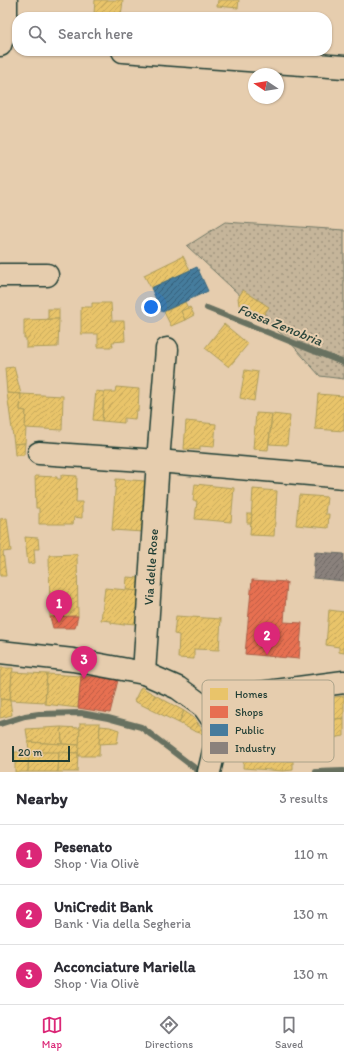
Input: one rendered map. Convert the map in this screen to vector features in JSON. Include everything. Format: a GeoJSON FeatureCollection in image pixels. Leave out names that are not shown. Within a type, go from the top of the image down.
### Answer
{"type":"FeatureCollection","features":[{"type":"Feature","properties":{"kind":"street"},"geometry":{"type":"LineString","coordinates":[[6,0],[6,44]]}},
{"type":"Feature","properties":{"kind":"street"},"geometry":{"type":"LineString","coordinates":[[192,56],[344,67]]}},
{"type":"Feature","properties":{"kind":"street"},"geometry":{"type":"LineString","coordinates":[[0,275],[47,275]]}},
{"type":"Feature","properties":{"kind":"street","name":"Via delle Rose"},"geometry":{"type":"LineString","coordinates":[[144,673],[167,349]]}},
{"type":"Feature","properties":{"kind":"street"},"geometry":{"type":"LineString","coordinates":[[38,454],[158,461],[344,476]]}},
{"type":"Feature","properties":{"kind":"street"},"geometry":{"type":"LineString","coordinates":[[0,652],[73,660],[144,673],[178,688],[202,706]]}},
{"type":"Feature","properties":{"kind":"street"},"geometry":{"type":"LineString","coordinates":[[334,683],[344,682]]}},
{"type":"Feature","properties":{"kind":"street"},"geometry":{"type":"LineString","coordinates":[[209,772],[211,762]]}},
{"type":"Feature","properties":{"kind":"shaded area"},"geometry":{"type":"Polygon","coordinates":[[[225,222],[344,230],[344,379],[320,376],[289,341],[187,246],[225,222]]]}},
{"type":"Feature","properties":{"kind":"building: Homes"},"geometry":{"type":"Polygon","coordinates":[[[95,0],[123,0],[122,12],[94,12],[95,0]]]}},
{"type":"Feature","properties":{"kind":"building: Homes"},"geometry":{"type":"Polygon","coordinates":[[[218,0],[239,0],[238,8],[217,6],[218,0]]]}},
{"type":"Feature","properties":{"kind":"building: Homes"},"geometry":{"type":"Polygon","coordinates":[[[183,256],[190,270],[151,288],[144,275],[183,256]]]}},
{"type":"Feature","properties":{"kind":"building: Homes"},"geometry":{"type":"Polygon","coordinates":[[[243,290],[269,307],[260,320],[239,305],[238,298],[243,290]]]}},
{"type":"Feature","properties":{"kind":"building: Homes"},"geometry":{"type":"Polygon","coordinates":[[[185,302],[188,308],[181,311],[185,320],[171,326],[164,312],[185,302]]]}},
{"type":"Feature","properties":{"kind":"building: Homes"},"geometry":{"type":"Polygon","coordinates":[[[92,303],[111,303],[112,321],[124,321],[125,341],[112,342],[113,347],[98,347],[98,334],[81,334],[81,307],[92,307],[92,303]]]}},
{"type":"Feature","properties":{"kind":"building: Homes"},"geometry":{"type":"Polygon","coordinates":[[[190,307],[194,315],[185,320],[181,311],[190,307]]]}},
{"type":"Feature","properties":{"kind":"building: Homes"},"geometry":{"type":"Polygon","coordinates":[[[48,309],[59,309],[59,319],[48,319],[48,309]]]}},
{"type":"Feature","properties":{"kind":"building: Homes"},"geometry":{"type":"Polygon","coordinates":[[[59,319],[58,347],[26,348],[26,338],[24,338],[24,320],[59,319]]]}},
{"type":"Feature","properties":{"kind":"building: Homes"},"geometry":{"type":"Polygon","coordinates":[[[224,324],[248,344],[229,367],[205,348],[224,324]]]}},
{"type":"Feature","properties":{"kind":"building: Homes"},"geometry":{"type":"Polygon","coordinates":[[[14,367],[21,394],[7,393],[5,368],[14,367]]]}},
{"type":"Feature","properties":{"kind":"building: Homes"},"geometry":{"type":"Polygon","coordinates":[[[245,370],[258,372],[254,401],[240,398],[245,370]]]}},
{"type":"Feature","properties":{"kind":"building: Homes"},"geometry":{"type":"Polygon","coordinates":[[[116,387],[139,389],[138,411],[136,411],[135,419],[124,418],[124,423],[102,421],[104,392],[115,392],[116,387]]]}},
{"type":"Feature","properties":{"kind":"building: Homes"},"geometry":{"type":"Polygon","coordinates":[[[96,391],[104,392],[102,421],[93,420],[96,391]]]}},
{"type":"Feature","properties":{"kind":"building: Homes"},"geometry":{"type":"Polygon","coordinates":[[[7,393],[21,394],[20,410],[26,411],[25,443],[14,444],[7,393]]]}},
{"type":"Feature","properties":{"kind":"building: Homes"},"geometry":{"type":"Polygon","coordinates":[[[21,394],[63,396],[62,430],[25,428],[26,411],[20,410],[21,394]]]}},
{"type":"Feature","properties":{"kind":"building: Homes"},"geometry":{"type":"Polygon","coordinates":[[[318,394],[344,396],[344,431],[315,429],[318,394]]]}},
{"type":"Feature","properties":{"kind":"building: Homes"},"geometry":{"type":"Polygon","coordinates":[[[256,413],[272,414],[268,450],[253,449],[256,413]]]}},
{"type":"Feature","properties":{"kind":"building: Homes"},"geometry":{"type":"Polygon","coordinates":[[[272,414],[290,416],[287,445],[269,444],[272,414]]]}},
{"type":"Feature","properties":{"kind":"building: Homes"},"geometry":{"type":"Polygon","coordinates":[[[186,421],[216,424],[214,447],[200,446],[200,450],[184,449],[186,421]]]}},
{"type":"Feature","properties":{"kind":"building: Homes"},"geometry":{"type":"Polygon","coordinates":[[[25,443],[24,455],[15,455],[14,444],[25,443]]]}},
{"type":"Feature","properties":{"kind":"building: Homes"},"geometry":{"type":"Polygon","coordinates":[[[61,475],[77,476],[76,502],[82,502],[82,518],[74,517],[73,524],[39,524],[39,508],[36,508],[35,476],[57,477],[57,479],[61,479],[61,475]]]}},
{"type":"Feature","properties":{"kind":"building: Homes"},"geometry":{"type":"Polygon","coordinates":[[[116,479],[146,481],[143,532],[112,530],[116,479]]]}},
{"type":"Feature","properties":{"kind":"building: Homes"},"geometry":{"type":"Polygon","coordinates":[[[195,484],[234,488],[231,522],[195,519],[197,501],[193,501],[195,484]]]}},
{"type":"Feature","properties":{"kind":"building: Homes"},"geometry":{"type":"Polygon","coordinates":[[[253,489],[277,491],[274,536],[250,535],[253,489]]]}},
{"type":"Feature","properties":{"kind":"building: Homes"},"geometry":{"type":"Polygon","coordinates":[[[299,495],[327,497],[325,514],[329,514],[328,528],[296,525],[299,495]]]}},
{"type":"Feature","properties":{"kind":"building: Homes"},"geometry":{"type":"Polygon","coordinates":[[[247,514],[252,514],[251,523],[247,523],[247,514]]]}},
{"type":"Feature","properties":{"kind":"building: Homes"},"geometry":{"type":"Polygon","coordinates":[[[7,518],[11,551],[3,552],[6,576],[0,576],[0,519],[7,518]]]}},
{"type":"Feature","properties":{"kind":"building: Homes"},"geometry":{"type":"Polygon","coordinates":[[[25,537],[38,538],[39,549],[34,549],[35,563],[28,564],[25,537]]]}},
{"type":"Feature","properties":{"kind":"building: Homes"},"geometry":{"type":"Polygon","coordinates":[[[77,554],[78,616],[50,617],[49,555],[77,554]]]}},
{"type":"Feature","properties":{"kind":"building: Homes"},"geometry":{"type":"Polygon","coordinates":[[[127,577],[140,578],[139,591],[126,590],[127,577]]]}},
{"type":"Feature","properties":{"kind":"building: Homes"},"geometry":{"type":"Polygon","coordinates":[[[105,588],[139,591],[136,624],[124,623],[124,625],[101,620],[105,588]]]}},
{"type":"Feature","properties":{"kind":"building: Homes"},"geometry":{"type":"Polygon","coordinates":[[[329,610],[344,612],[344,653],[339,652],[339,647],[326,645],[329,610]]]}},
{"type":"Feature","properties":{"kind":"building: Homes"},"geometry":{"type":"Polygon","coordinates":[[[176,616],[221,619],[219,650],[194,649],[194,659],[178,658],[179,635],[174,634],[176,616]]]}},
{"type":"Feature","properties":{"kind":"building: Homes"},"geometry":{"type":"Polygon","coordinates":[[[0,668],[13,668],[10,700],[0,699],[0,668]]]}},
{"type":"Feature","properties":{"kind":"building: Homes"},"geometry":{"type":"Polygon","coordinates":[[[12,672],[47,674],[45,702],[10,700],[12,672]]]}},
{"type":"Feature","properties":{"kind":"building: Homes"},"geometry":{"type":"Polygon","coordinates":[[[47,674],[81,676],[78,708],[45,704],[47,674]]]}},
{"type":"Feature","properties":{"kind":"building: Homes"},"geometry":{"type":"Polygon","coordinates":[[[141,687],[155,695],[148,708],[134,701],[141,687]]]}},
{"type":"Feature","properties":{"kind":"building: Homes"},"geometry":{"type":"Polygon","coordinates":[[[155,695],[184,711],[179,723],[148,708],[155,695]]]}},
{"type":"Feature","properties":{"kind":"building: Homes"},"geometry":{"type":"Polygon","coordinates":[[[344,696],[344,718],[334,719],[334,697],[344,696]]]}},
{"type":"Feature","properties":{"kind":"building: Homes"},"geometry":{"type":"Polygon","coordinates":[[[0,699],[10,700],[12,715],[0,718],[0,699]]]}},
{"type":"Feature","properties":{"kind":"building: Homes"},"geometry":{"type":"Polygon","coordinates":[[[184,711],[193,717],[198,723],[194,731],[179,723],[184,711]]]}},
{"type":"Feature","properties":{"kind":"building: Homes"},"geometry":{"type":"Polygon","coordinates":[[[344,718],[344,736],[334,738],[334,719],[344,718]]]}},
{"type":"Feature","properties":{"kind":"building: Homes"},"geometry":{"type":"Polygon","coordinates":[[[80,723],[100,723],[99,756],[78,756],[80,723]]]}},
{"type":"Feature","properties":{"kind":"building: Homes"},"geometry":{"type":"Polygon","coordinates":[[[198,723],[202,730],[202,734],[194,731],[198,723]]]}},
{"type":"Feature","properties":{"kind":"building: Homes"},"geometry":{"type":"Polygon","coordinates":[[[100,726],[119,730],[117,743],[99,744],[100,726]]]}},
{"type":"Feature","properties":{"kind":"building: Homes"},"geometry":{"type":"Polygon","coordinates":[[[61,727],[80,728],[79,745],[62,744],[61,727]]]}},
{"type":"Feature","properties":{"kind":"building: Homes"},"geometry":{"type":"Polygon","coordinates":[[[61,727],[62,744],[28,742],[26,729],[61,727]]]}},
{"type":"Feature","properties":{"kind":"building: Homes"},"geometry":{"type":"Polygon","coordinates":[[[28,742],[79,745],[78,753],[29,752],[28,742]]]}},
{"type":"Feature","properties":{"kind":"building: Homes"},"geometry":{"type":"Polygon","coordinates":[[[15,752],[29,752],[28,772],[15,772],[15,752]]]}},
{"type":"Feature","properties":{"kind":"building: Homes"},"geometry":{"type":"Polygon","coordinates":[[[29,752],[59,752],[58,772],[28,772],[29,752]]]}},
{"type":"Feature","properties":{"kind":"building: Homes"},"geometry":{"type":"Polygon","coordinates":[[[59,752],[78,753],[77,772],[58,772],[59,752]]]}},
{"type":"Feature","properties":{"kind":"building: Homes"},"geometry":{"type":"Polygon","coordinates":[[[243,762],[284,762],[283,771],[243,768],[243,762]]]}},
{"type":"Feature","properties":{"kind":"building: Homes"},"geometry":{"type":"Polygon","coordinates":[[[284,762],[293,762],[293,770],[283,771],[284,762]]]}},
{"type":"Feature","properties":{"kind":"building: Shops"},"geometry":{"type":"Polygon","coordinates":[[[252,580],[287,582],[284,622],[302,623],[299,659],[245,654],[252,580]]]}},
{"type":"Feature","properties":{"kind":"building: Shops"},"geometry":{"type":"Polygon","coordinates":[[[78,616],[75,628],[53,628],[50,617],[78,616]]]}},
{"type":"Feature","properties":{"kind":"building: Shops"},"geometry":{"type":"Polygon","coordinates":[[[81,676],[118,680],[110,713],[78,708],[81,676]]]}},
{"type":"Feature","properties":{"kind":"building: Public"},"geometry":{"type":"Polygon","coordinates":[[[197,267],[208,291],[162,312],[151,288],[197,267]]]}},
{"type":"Feature","properties":{"kind":"building: Industry"},"geometry":{"type":"Polygon","coordinates":[[[315,552],[344,554],[344,581],[313,578],[315,552]]]}},
{"type":"Feature","properties":{"kind":"waterway","name":"Fossa Zenobria"},"geometry":{"type":"LineString","coordinates":[[207,308],[344,363]]}},
{"type":"Feature","properties":{"kind":"waterway"},"geometry":{"type":"LineString","coordinates":[[0,724],[25,716],[39,714],[81,713],[108,718],[141,727],[200,772]]}},
{"type":"Feature","properties":{"kind":"waterway"},"geometry":{"type":"LineString","coordinates":[[316,772],[344,771]]}},
{"type":"Feature","properties":{"kind":"place","name":"Pesenato"},"geometry":{"type":"Point","coordinates":[59,623]}},
{"type":"Feature","properties":{"kind":"place","name":"UniCredit Bank"},"geometry":{"type":"Point","coordinates":[267,655]}},
{"type":"Feature","properties":{"kind":"place","name":"Acconciature Mariella"},"geometry":{"type":"Point","coordinates":[84,679]}}]}
